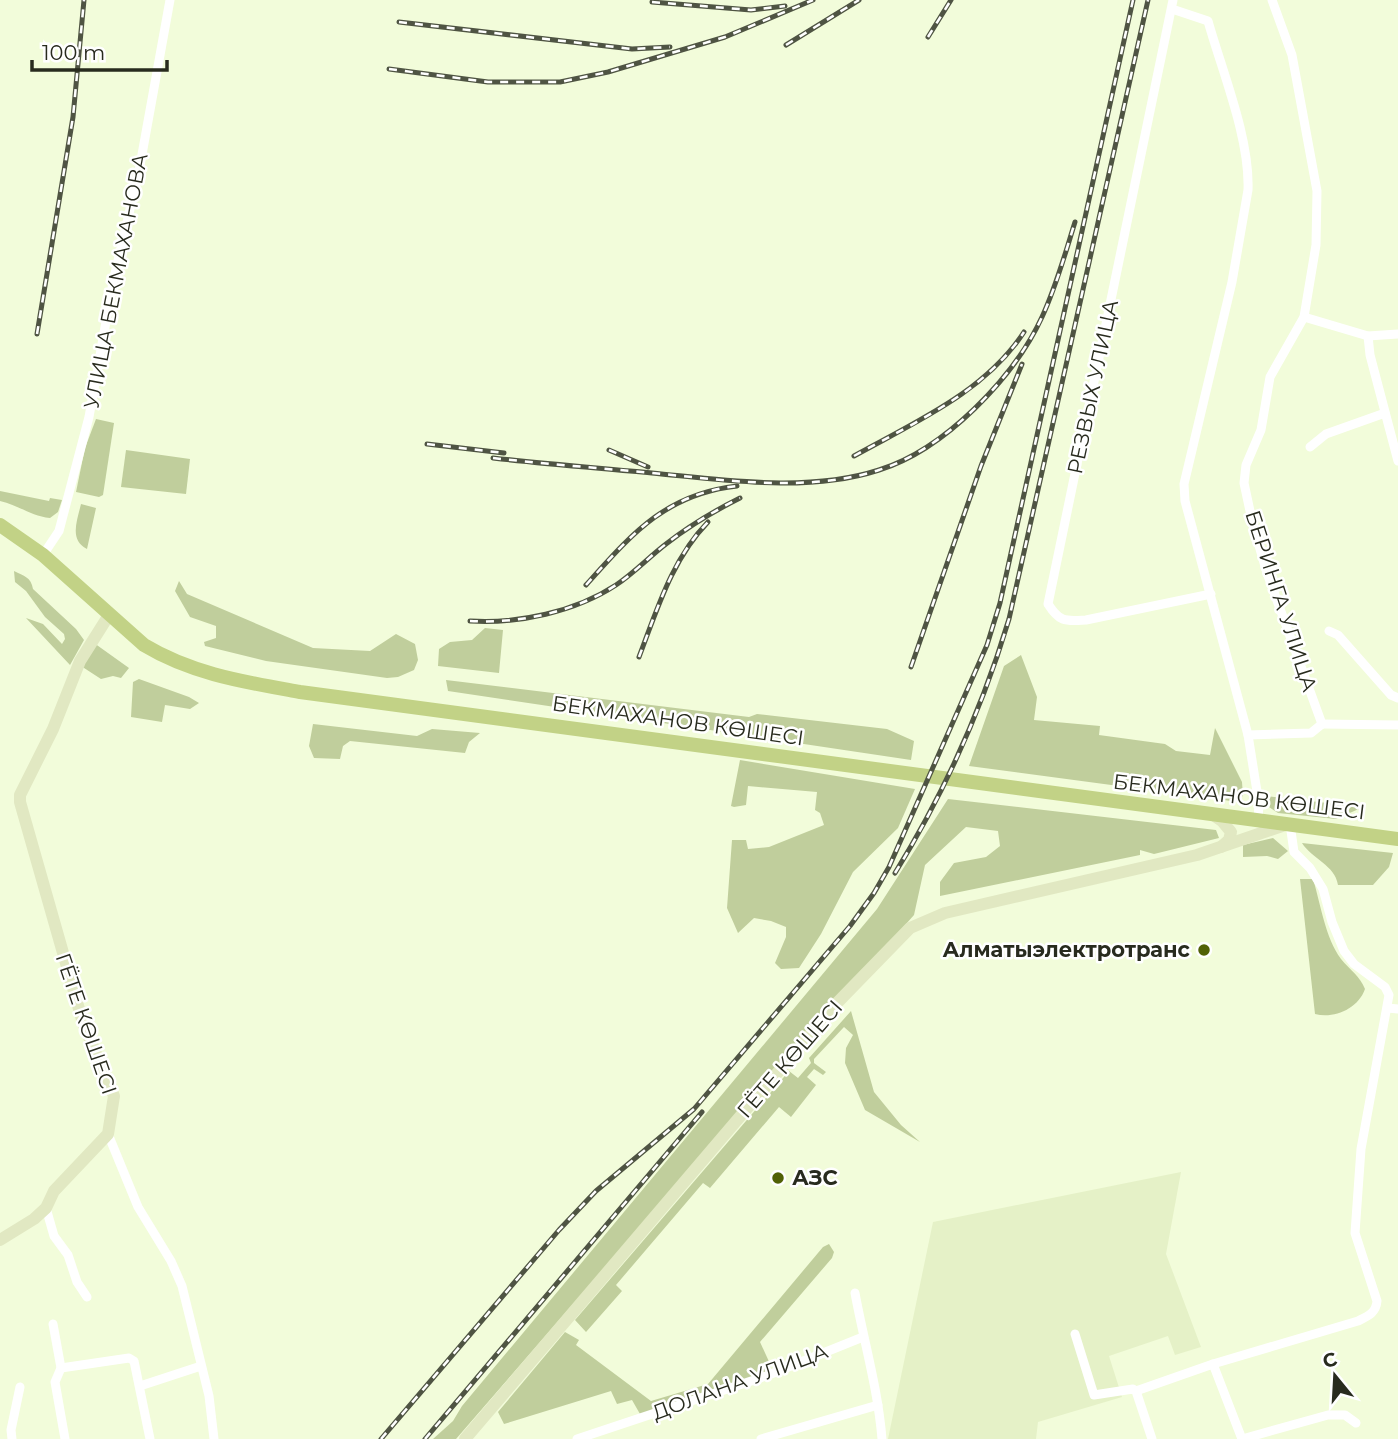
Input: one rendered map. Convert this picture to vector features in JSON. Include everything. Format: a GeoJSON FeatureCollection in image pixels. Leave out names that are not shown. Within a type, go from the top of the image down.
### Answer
{"type":"FeatureCollection","features":[{"type":"Feature","properties":{"kind":"main road","name":"БЕКМАХАНОВ КӨШЕСІ"},"geometry":{"type":"LineString","coordinates":[[0,525],[43,555],[144,645],[163,656],[223,678],[300,692],[1398,839]]}},
{"type":"Feature","properties":{"kind":"main road","name":"ГЁТЕ КӨШЕСІ"},"geometry":{"type":"LineString","coordinates":[[108,1134],[114,1096],[83,1023],[19,802],[53,729],[80,661],[109,615]]}},
{"type":"Feature","properties":{"kind":"main road"},"geometry":{"type":"LineString","coordinates":[[1212,814],[1231,832],[1229,840],[1221,847]]}},
{"type":"Feature","properties":{"kind":"main road","name":"ГЁТЕ КӨШЕСІ"},"geometry":{"type":"LineString","coordinates":[[465,1439],[837,1003],[910,928],[944,913],[1221,847],[1290,824]]}},
{"type":"Feature","properties":{"kind":"main road"},"geometry":{"type":"LineString","coordinates":[[0,1240],[34,1219],[46,1208],[54,1191],[108,1134]]}},
{"type":"Feature","properties":{"kind":"street","name":"УЛИЦА БЕКМАХАНОВА"},"geometry":{"type":"LineString","coordinates":[[43,555],[59,531],[89,417],[113,282],[139,171],[170,0]]}},
{"type":"Feature","properties":{"kind":"street","name":"БЕРИНГА УЛИЦА"},"geometry":{"type":"LineString","coordinates":[[1272,0],[1292,55],[1317,191],[1316,245],[1304,317],[1270,377],[1261,430],[1246,465],[1244,483],[1252,526],[1267,573],[1322,724]]}},
{"type":"Feature","properties":{"kind":"street"},"geometry":{"type":"LineString","coordinates":[[1173,5],[1208,20],[1241,136],[1249,177],[1232,282],[1184,484],[1185,501],[1248,735],[1259,804],[1258,820]]}},
{"type":"Feature","properties":{"kind":"street","name":"РЕЗВЫХ УЛИЦА"},"geometry":{"type":"LineString","coordinates":[[1173,5],[1048,604],[1055,615],[1065,621],[1086,620],[1211,594]]}},
{"type":"Feature","properties":{"kind":"street"},"geometry":{"type":"LineString","coordinates":[[1304,317],[1368,336],[1398,334]]}},
{"type":"Feature","properties":{"kind":"street"},"geometry":{"type":"LineString","coordinates":[[1368,336],[1370,355],[1398,461]]}},
{"type":"Feature","properties":{"kind":"street"},"geometry":{"type":"LineString","coordinates":[[1310,447],[1326,434],[1385,413]]}},
{"type":"Feature","properties":{"kind":"street"},"geometry":{"type":"LineString","coordinates":[[1329,631],[1338,635],[1391,695],[1398,698]]}},
{"type":"Feature","properties":{"kind":"street"},"geometry":{"type":"LineString","coordinates":[[1248,735],[1311,733],[1322,724],[1398,725]]}},
{"type":"Feature","properties":{"kind":"street"},"geometry":{"type":"LineString","coordinates":[[1075,1334],[1094,1395],[1133,1389],[1136,1391],[1213,1364],[1358,1321],[1377,1308],[1355,1233],[1361,1149],[1388,1008],[1393,995],[1354,964],[1344,951],[1323,889],[1310,867],[1294,852],[1290,824]]}},
{"type":"Feature","properties":{"kind":"street"},"geometry":{"type":"LineString","coordinates":[[1388,1008],[1398,1009]]}},
{"type":"Feature","properties":{"kind":"street"},"geometry":{"type":"LineString","coordinates":[[108,1134],[138,1207],[171,1261],[182,1286],[209,1396],[214,1439]]}},
{"type":"Feature","properties":{"kind":"street"},"geometry":{"type":"LineString","coordinates":[[46,1208],[54,1236],[68,1255],[86,1297]]}},
{"type":"Feature","properties":{"kind":"street"},"geometry":{"type":"LineString","coordinates":[[855,1293],[863,1337],[872,1366],[882,1439]]}},
{"type":"Feature","properties":{"kind":"street"},"geometry":{"type":"LineString","coordinates":[[53,1324],[61,1368],[55,1382],[65,1439]]}},
{"type":"Feature","properties":{"kind":"street","name":"ДОЛАНА УЛИЦА"},"geometry":{"type":"LineString","coordinates":[[577,1439],[765,1376],[863,1337]]}},
{"type":"Feature","properties":{"kind":"street"},"geometry":{"type":"LineString","coordinates":[[61,1368],[129,1358],[134,1362],[150,1439]]}},
{"type":"Feature","properties":{"kind":"street"},"geometry":{"type":"LineString","coordinates":[[1213,1364],[1242,1439],[1328,1415],[1345,1415],[1356,1423]]}},
{"type":"Feature","properties":{"kind":"street"},"geometry":{"type":"LineString","coordinates":[[140,1386],[201,1366]]}},
{"type":"Feature","properties":{"kind":"street"},"geometry":{"type":"LineString","coordinates":[[12,1439],[11,1430],[20,1387]]}},
{"type":"Feature","properties":{"kind":"street"},"geometry":{"type":"LineString","coordinates":[[1136,1391],[1152,1439]]}},
{"type":"Feature","properties":{"kind":"street"},"geometry":{"type":"LineString","coordinates":[[761,1439],[878,1405]]}},
{"type":"Feature","properties":{"kind":"shaded area"},"geometry":{"type":"Polygon","coordinates":[[[96,419],[114,423],[103,495],[99,497],[76,492],[85,448],[96,419]]]}},
{"type":"Feature","properties":{"kind":"shaded area"},"geometry":{"type":"Polygon","coordinates":[[[126,450],[190,459],[186,494],[121,487],[126,450]]]}},
{"type":"Feature","properties":{"kind":"shaded area"},"geometry":{"type":"Polygon","coordinates":[[[0,491],[49,501],[50,498],[62,500],[58,512],[50,518],[0,501],[0,491]]]}},
{"type":"Feature","properties":{"kind":"shaded area"},"geometry":{"type":"Polygon","coordinates":[[[81,504],[96,508],[87,549],[81,545],[76,535],[81,504]]]}},
{"type":"Feature","properties":{"kind":"shaded area"},"geometry":{"type":"Polygon","coordinates":[[[14,571],[29,579],[33,589],[76,629],[84,640],[70,665],[26,618],[43,624],[62,644],[64,634],[45,617],[26,591],[15,582],[14,571]]]}},
{"type":"Feature","properties":{"kind":"shaded area"},"geometry":{"type":"Polygon","coordinates":[[[179,581],[187,594],[313,648],[370,651],[396,634],[415,644],[418,660],[414,670],[398,677],[387,678],[266,661],[205,646],[204,642],[216,638],[216,626],[190,617],[175,591],[179,581]]]}},
{"type":"Feature","properties":{"kind":"shaded area"},"geometry":{"type":"Polygon","coordinates":[[[485,628],[503,630],[499,673],[438,666],[439,649],[450,642],[472,640],[485,628]]]}},
{"type":"Feature","properties":{"kind":"shaded area"},"geometry":{"type":"Polygon","coordinates":[[[94,643],[129,668],[121,678],[113,676],[101,679],[81,666],[94,643]]]}},
{"type":"Feature","properties":{"kind":"shaded area"},"geometry":{"type":"Polygon","coordinates":[[[1021,655],[1037,697],[1034,720],[1100,726],[1099,735],[1165,744],[1176,751],[1210,755],[1215,728],[1242,782],[1243,796],[1231,801],[969,766],[1004,666],[1021,655]]]}},
{"type":"Feature","properties":{"kind":"shaded area"},"geometry":{"type":"Polygon","coordinates":[[[139,679],[199,703],[190,709],[165,705],[162,722],[131,717],[133,682],[139,679]]]}},
{"type":"Feature","properties":{"kind":"shaded area"},"geometry":{"type":"Polygon","coordinates":[[[446,680],[749,717],[757,714],[887,729],[914,741],[911,760],[448,691],[446,680]]]}},
{"type":"Feature","properties":{"kind":"shaded area"},"geometry":{"type":"Polygon","coordinates":[[[313,724],[417,736],[432,729],[480,733],[469,742],[465,753],[350,741],[343,746],[340,759],[314,758],[309,746],[313,724]]]}},
{"type":"Feature","properties":{"kind":"shaded area"},"geometry":{"type":"Polygon","coordinates":[[[740,760],[915,789],[898,828],[853,872],[821,934],[799,968],[781,969],[775,963],[786,937],[786,927],[754,918],[738,933],[727,908],[732,840],[746,840],[748,849],[769,847],[824,825],[820,813],[815,810],[817,792],[748,786],[746,805],[731,806],[740,760]]]}},
{"type":"Feature","properties":{"kind":"shaded area"},"geometry":{"type":"Polygon","coordinates":[[[1265,796],[1361,808],[1336,819],[1278,813],[1269,807],[1265,796]]]}},
{"type":"Feature","properties":{"kind":"shaded area"},"geometry":{"type":"Polygon","coordinates":[[[948,799],[1216,830],[1219,838],[1154,854],[1140,850],[1140,855],[940,896],[940,882],[954,863],[986,857],[1000,846],[998,831],[966,827],[925,865],[914,915],[456,1439],[433,1439],[453,1421],[462,1406],[877,909],[948,799]]]}},
{"type":"Feature","properties":{"kind":"shaded area"},"geometry":{"type":"Polygon","coordinates":[[[1273,838],[1288,851],[1278,859],[1267,856],[1243,857],[1243,845],[1273,838]]]}},
{"type":"Feature","properties":{"kind":"shaded area"},"geometry":{"type":"Polygon","coordinates":[[[1302,843],[1393,853],[1389,867],[1373,885],[1338,885],[1333,872],[1302,843]]]}},
{"type":"Feature","properties":{"kind":"shaded area"},"geometry":{"type":"Polygon","coordinates":[[[1300,879],[1313,879],[1331,941],[1341,959],[1365,989],[1357,1002],[1337,1014],[1315,1014],[1300,879]]]}},
{"type":"Feature","properties":{"kind":"shaded area"},"geometry":{"type":"Polygon","coordinates":[[[851,1011],[874,1092],[901,1125],[920,1142],[865,1110],[845,1063],[846,1048],[853,1035],[844,1027],[814,1059],[814,1063],[826,1072],[823,1075],[814,1069],[807,1077],[816,1085],[791,1117],[779,1107],[710,1188],[703,1183],[616,1285],[622,1291],[586,1332],[575,1320],[789,1071],[798,1078],[811,1063],[809,1058],[851,1011]]]}},
{"type":"Feature","properties":{"kind":"shaded area"},"geometry":{"type":"Polygon","coordinates":[[[1181,1172],[1166,1254],[1201,1347],[1175,1355],[1168,1336],[1109,1356],[1122,1397],[1038,1422],[1036,1439],[888,1439],[933,1222],[1181,1172]]]}},
{"type":"Feature","properties":{"kind":"shaded area"},"geometry":{"type":"Polygon","coordinates":[[[829,1244],[834,1252],[832,1258],[760,1342],[771,1366],[762,1380],[640,1414],[632,1400],[617,1404],[611,1391],[504,1424],[498,1412],[565,1332],[579,1340],[576,1345],[651,1401],[708,1384],[823,1247],[829,1244]]]}},
{"type":"Feature","properties":{"kind":"railway"},"geometry":{"type":"LineString","coordinates":[[37,334],[73,117],[84,0]]}},
{"type":"Feature","properties":{"kind":"railway"},"geometry":{"type":"LineString","coordinates":[[389,69],[488,82],[560,82],[608,72],[725,37],[813,0]]}},
{"type":"Feature","properties":{"kind":"railway"},"geometry":{"type":"LineString","coordinates":[[786,45],[859,0]]}},
{"type":"Feature","properties":{"kind":"railway"},"geometry":{"type":"LineString","coordinates":[[928,37],[951,0]]}},
{"type":"Feature","properties":{"kind":"railway"},"geometry":{"type":"LineString","coordinates":[[381,1439],[559,1230],[596,1191],[694,1109],[850,926],[889,867],[987,645],[1000,603],[1133,0]]}},
{"type":"Feature","properties":{"kind":"railway"},"geometry":{"type":"LineString","coordinates":[[895,873],[930,812],[961,749],[987,685],[1009,619],[1148,0]]}},
{"type":"Feature","properties":{"kind":"railway"},"geometry":{"type":"LineString","coordinates":[[652,2],[751,10],[785,6]]}},
{"type":"Feature","properties":{"kind":"railway"},"geometry":{"type":"LineString","coordinates":[[399,22],[632,49],[670,47]]}},
{"type":"Feature","properties":{"kind":"railway"},"geometry":{"type":"LineString","coordinates":[[493,458],[766,483],[852,477],[904,460],[952,429],[995,387],[1014,364],[1047,306],[1075,222]]}},
{"type":"Feature","properties":{"kind":"railway"},"geometry":{"type":"LineString","coordinates":[[854,456],[924,418],[969,389],[990,372],[1024,332]]}},
{"type":"Feature","properties":{"kind":"railway"},"geometry":{"type":"LineString","coordinates":[[911,667],[981,466],[1022,364]]}},
{"type":"Feature","properties":{"kind":"railway"},"geometry":{"type":"LineString","coordinates":[[427,444],[504,453]]}},
{"type":"Feature","properties":{"kind":"railway"},"geometry":{"type":"LineString","coordinates":[[609,450],[648,467]]}},
{"type":"Feature","properties":{"kind":"railway"},"geometry":{"type":"LineString","coordinates":[[586,585],[635,534],[669,508],[712,490],[737,486]]}},
{"type":"Feature","properties":{"kind":"railway"},"geometry":{"type":"LineString","coordinates":[[470,621],[526,618],[583,602],[616,585],[684,531],[740,498]]}},
{"type":"Feature","properties":{"kind":"railway"},"geometry":{"type":"LineString","coordinates":[[639,657],[675,569],[695,536],[708,522]]}},
{"type":"Feature","properties":{"kind":"railway"},"geometry":{"type":"LineString","coordinates":[[425,1439],[702,1112]]}},
{"type":"Feature","properties":{"kind":"place","name":"Алматыэлектротранс"},"geometry":{"type":"Point","coordinates":[1204,950]}},
{"type":"Feature","properties":{"kind":"place","name":"АЗС"},"geometry":{"type":"Point","coordinates":[778,1178]}}]}
